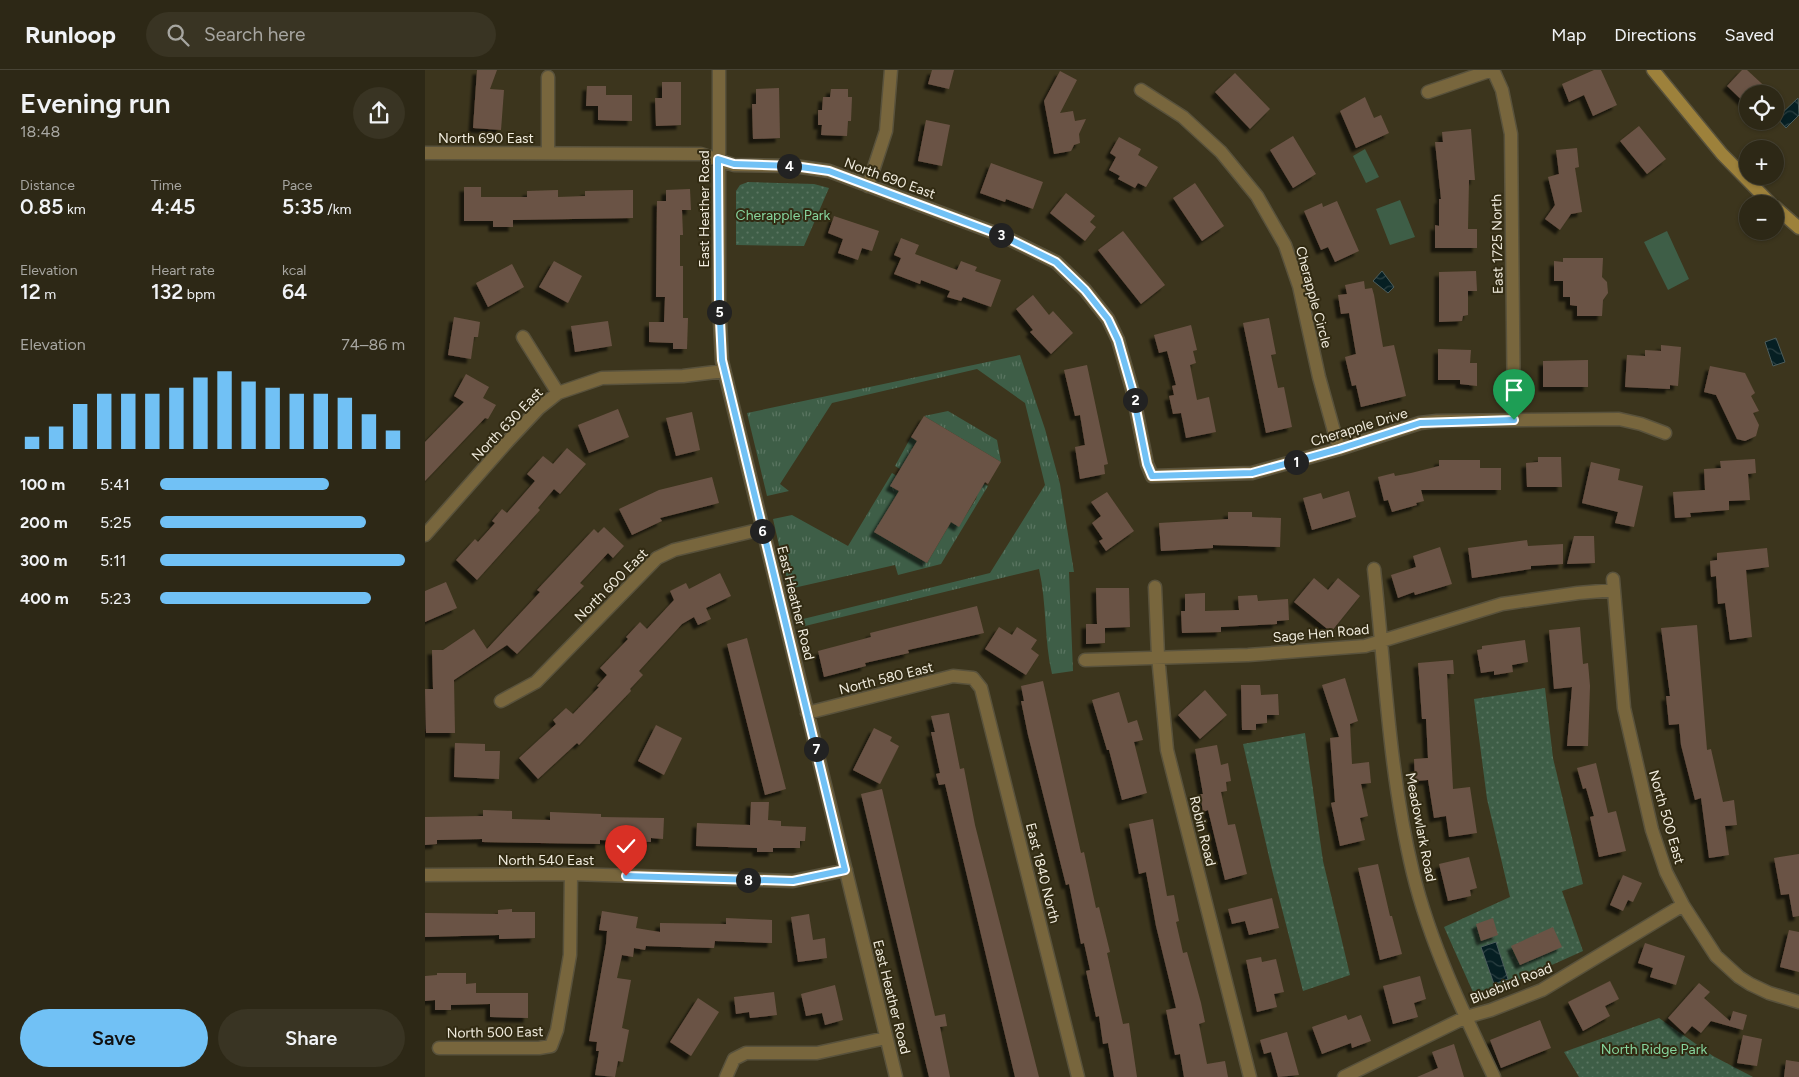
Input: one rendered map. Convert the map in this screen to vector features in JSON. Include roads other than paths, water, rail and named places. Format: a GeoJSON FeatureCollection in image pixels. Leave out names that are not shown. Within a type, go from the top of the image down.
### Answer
{"type":"FeatureCollection","features":[{"type":"Feature","properties":{"kind":"street","name":"East Heather Road"},"geometry":{"type":"LineString","coordinates":[[719,70],[719,301],[724,371],[896,1077]]}},
{"type":"Feature","properties":{"kind":"street"},"geometry":{"type":"LineString","coordinates":[[869,186],[886,131],[891,70]]}},
{"type":"Feature","properties":{"kind":"street"},"geometry":{"type":"LineString","coordinates":[[1428,92],[1492,70]]}},
{"type":"Feature","properties":{"kind":"street","name":"East 1725 North"},"geometry":{"type":"LineString","coordinates":[[1492,70],[1502,90],[1511,134],[1514,420]]}},
{"type":"Feature","properties":{"kind":"street"},"geometry":{"type":"LineString","coordinates":[[1653,70],[1721,154],[1762,195]]}},
{"type":"Feature","properties":{"kind":"street"},"geometry":{"type":"LineString","coordinates":[[548,77],[548,153]]}},
{"type":"Feature","properties":{"kind":"street","name":"Cherapple Circle"},"geometry":{"type":"LineString","coordinates":[[1141,90],[1183,117],[1221,152],[1257,196],[1285,245],[1299,286],[1339,449]]}},
{"type":"Feature","properties":{"kind":"street","name":"North 690 East"},"geometry":{"type":"LineString","coordinates":[[425,153],[701,154],[734,164],[813,168],[829,171],[1029,246],[1056,262],[1085,290],[1108,319],[1123,354],[1147,464],[1152,476]]}},
{"type":"Feature","properties":{"kind":"street"},"geometry":{"type":"LineString","coordinates":[[1784,215],[1799,228]]}},
{"type":"Feature","properties":{"kind":"street"},"geometry":{"type":"LineString","coordinates":[[523,336],[558,393]]}},
{"type":"Feature","properties":{"kind":"street","name":"North 630 East"},"geometry":{"type":"LineString","coordinates":[[425,535],[521,427],[558,393],[602,378],[683,376],[724,371]]}},
{"type":"Feature","properties":{"kind":"street","name":"Cherapple Drive"},"geometry":{"type":"LineString","coordinates":[[1152,476],[1252,473],[1339,449],[1420,423],[1619,419],[1641,424],[1665,434]]}},
{"type":"Feature","properties":{"kind":"street","name":"North 600 East"},"geometry":{"type":"LineString","coordinates":[[501,701],[536,682],[657,558],[682,548],[762,529]]}},
{"type":"Feature","properties":{"kind":"street","name":"Meadowlark Road"},"geometry":{"type":"LineString","coordinates":[[1374,569],[1393,760],[1413,875],[1431,932],[1466,1017],[1494,1077]]}},
{"type":"Feature","properties":{"kind":"street","name":"Sage Hen Road"},"geometry":{"type":"LineString","coordinates":[[1085,660],[1158,656],[1248,655],[1365,646],[1501,604],[1579,593],[1613,585]]}},
{"type":"Feature","properties":{"kind":"street","name":"North 500 East"},"geometry":{"type":"LineString","coordinates":[[1613,585],[1624,708],[1637,767],[1666,872],[1683,905],[1716,956],[1739,977],[1769,993],[1799,1002]]}},
{"type":"Feature","properties":{"kind":"street","name":"Robin Road"},"geometry":{"type":"LineString","coordinates":[[1155,587],[1158,656],[1167,750],[1249,1077]]}},
{"type":"Feature","properties":{"kind":"street","name":"North 580 East"},"geometry":{"type":"LineString","coordinates":[[807,713],[953,676],[973,678]]}},
{"type":"Feature","properties":{"kind":"street","name":"East 1840 North"},"geometry":{"type":"LineString","coordinates":[[973,678],[981,688],[985,701],[1079,1077]]}},
{"type":"Feature","properties":{"kind":"street","name":"North 540 East"},"geometry":{"type":"LineString","coordinates":[[425,875],[571,874],[793,881],[845,870]]}},
{"type":"Feature","properties":{"kind":"street","name":"North 500 East"},"geometry":{"type":"LineString","coordinates":[[439,1048],[539,1048],[551,1046],[557,1030],[570,955],[571,874]]}},
{"type":"Feature","properties":{"kind":"street","name":"Bluebird Road"},"geometry":{"type":"LineString","coordinates":[[1344,1077],[1466,1017],[1491,1010],[1542,990],[1683,905]]}},
{"type":"Feature","properties":{"kind":"street"},"geometry":{"type":"LineString","coordinates":[[726,1077],[729,1066],[737,1057],[752,1052],[817,1053],[886,1038]]}},
{"type":"Feature","properties":{"kind":"water"},"geometry":{"type":"Polygon","coordinates":[[[1798,98],[1799,115],[1786,128],[1784,126],[1784,111],[1798,98]]]}},
{"type":"Feature","properties":{"kind":"water"},"geometry":{"type":"Polygon","coordinates":[[[1382,271],[1394,287],[1388,293],[1373,281],[1382,271]]]}},
{"type":"Feature","properties":{"kind":"water"},"geometry":{"type":"Polygon","coordinates":[[[1776,338],[1785,362],[1773,366],[1765,342],[1776,338]]]}},
{"type":"Feature","properties":{"kind":"water"},"geometry":{"type":"Polygon","coordinates":[[[1496,942],[1508,979],[1494,984],[1481,947],[1496,942]]]}},
{"type":"Feature","properties":{"kind":"park label","name":"Cherapple Park"},"geometry":{"type":"Point","coordinates":[783,215]}},
{"type":"Feature","properties":{"kind":"park label","name":"North Ridge Park"},"geometry":{"type":"Point","coordinates":[1654,1049]}}]}
